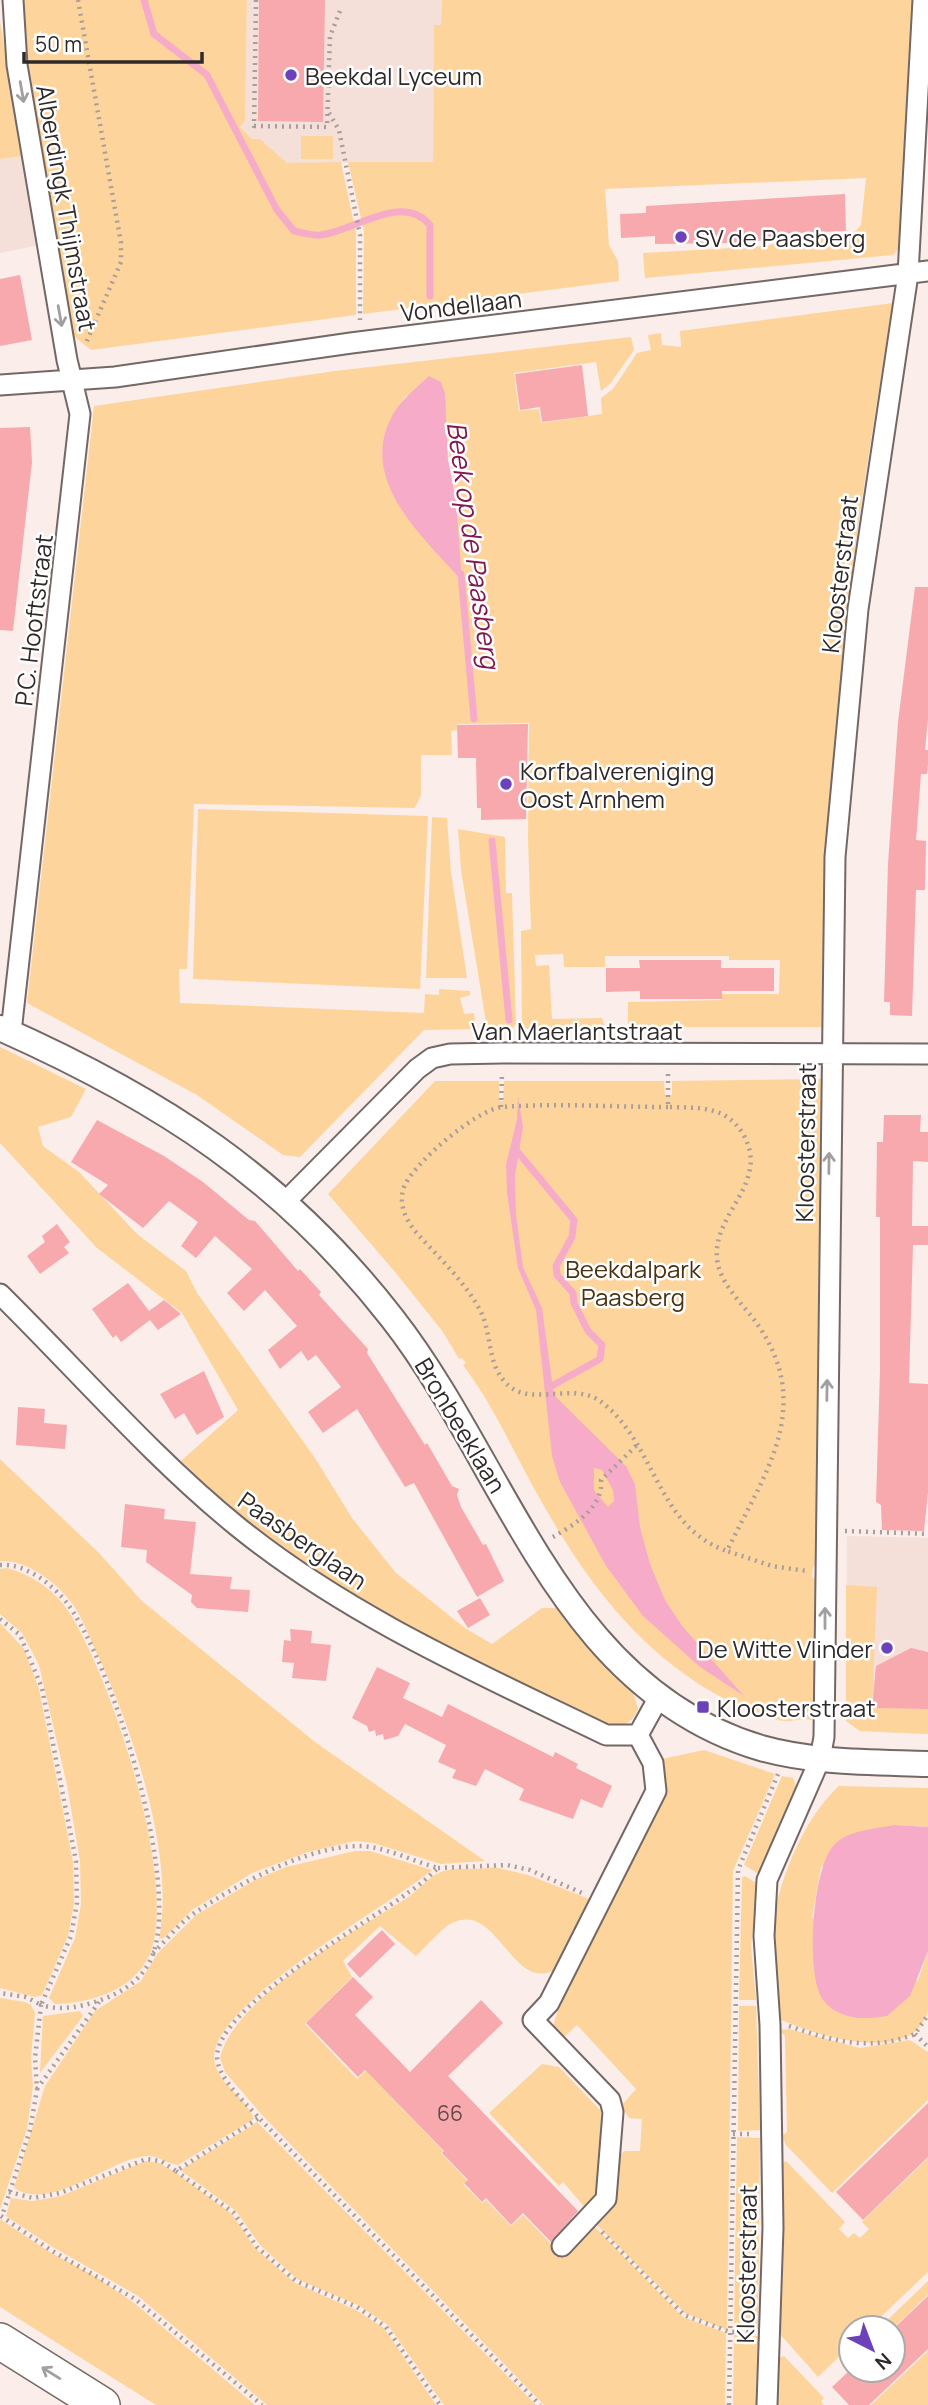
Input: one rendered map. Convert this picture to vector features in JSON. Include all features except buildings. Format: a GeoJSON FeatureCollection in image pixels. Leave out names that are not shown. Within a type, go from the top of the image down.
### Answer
{"type":"FeatureCollection","features":[{"type":"Feature","properties":{"kind":"highway"},"geometry":{"type":"LineString","coordinates":[[0,2341],[102,2405]]}},
{"type":"Feature","properties":{"kind":"street","name":"Alberdingk Thijmstraat"},"geometry":{"type":"LineString","coordinates":[[13,0],[18,65],[67,359],[73,381]]}},
{"type":"Feature","properties":{"kind":"street","name":"Kloosterstraat"},"geometry":{"type":"LineString","coordinates":[[767,2405],[773,2228],[770,2025],[764,1936],[767,1880],[820,1759],[824,1737],[835,857],[858,609],[918,272],[923,0]]}},
{"type":"Feature","properties":{"kind":"street","name":"Vondellaan"},"geometry":{"type":"LineString","coordinates":[[0,385],[73,381],[918,272]]}},
{"type":"Feature","properties":{"kind":"street","name":"P.C. Hooftstraat"},"geometry":{"type":"LineString","coordinates":[[6,1030],[75,468],[80,414],[73,381]]}},
{"type":"Feature","properties":{"kind":"street","name":"Bronbeeklaan"},"geometry":{"type":"LineString","coordinates":[[6,1030],[130,1093],[189,1128],[245,1167],[315,1228],[383,1307],[436,1377],[533,1548],[566,1600],[608,1653],[659,1697],[732,1737],[786,1754],[820,1759],[928,1764]]}},
{"type":"Feature","properties":{"kind":"street","name":"Van Maerlantstraat"},"geometry":{"type":"LineString","coordinates":[[286,1201],[417,1069],[432,1058],[502,1053],[928,1054]]}},
{"type":"Feature","properties":{"kind":"street","name":"Paasberglaan"},"geometry":{"type":"LineString","coordinates":[[0,1294],[203,1497],[299,1573],[393,1629],[585,1725],[606,1735],[638,1735]]}},
{"type":"Feature","properties":{"kind":"street"},"geometry":{"type":"LineString","coordinates":[[562,2246],[606,2199],[613,2112],[610,2101],[533,2020],[549,2003],[656,1791],[653,1763],[638,1735],[659,1697]]}},
{"type":"Feature","properties":{"kind":"path"},"geometry":{"type":"LineString","coordinates":[[67,359],[84,348],[95,329],[121,262],[115,198],[78,0]]}},
{"type":"Feature","properties":{"kind":"path"},"geometry":{"type":"LineString","coordinates":[[256,0],[254,126],[327,127],[330,36],[340,11]]}},
{"type":"Feature","properties":{"kind":"path"},"geometry":{"type":"LineString","coordinates":[[328,111],[339,131],[360,235],[361,342]]}},
{"type":"Feature","properties":{"kind":"path"},"geometry":{"type":"LineString","coordinates":[[501,1107],[502,1053]]}},
{"type":"Feature","properties":{"kind":"path"},"geometry":{"type":"LineString","coordinates":[[668,1107],[669,1054]]}},
{"type":"Feature","properties":{"kind":"path"},"geometry":{"type":"LineString","coordinates":[[727,1551],[779,1446],[785,1415],[782,1374],[770,1342],[727,1284],[717,1258],[720,1234],[748,1182],[751,1155],[747,1143],[729,1118],[717,1110],[668,1107],[501,1107],[463,1129],[416,1167],[402,1192],[402,1205],[406,1219],[414,1230],[470,1293],[481,1311],[494,1362],[505,1382],[522,1392],[587,1393],[598,1399],[625,1422],[682,1522],[705,1542],[727,1551],[772,1566],[825,1574]]}},
{"type":"Feature","properties":{"kind":"path"},"geometry":{"type":"LineString","coordinates":[[576,1524],[600,1496],[603,1478],[638,1444]]}},
{"type":"Feature","properties":{"kind":"path"},"geometry":{"type":"LineString","coordinates":[[825,1530],[928,1534]]}},
{"type":"Feature","properties":{"kind":"path"},"geometry":{"type":"LineString","coordinates":[[0,1565],[9,1564],[29,1571],[67,1604],[116,1706],[152,1833],[159,1909],[153,1953]]}},
{"type":"Feature","properties":{"kind":"path"},"geometry":{"type":"LineString","coordinates":[[0,1619],[20,1635],[42,1688],[76,1861],[77,1903],[71,1936],[41,2005],[35,2058],[37,2090],[30,2130],[1,2216],[49,2249],[135,2299],[262,2405]]}},
{"type":"Feature","properties":{"kind":"path"},"geometry":{"type":"LineString","coordinates":[[729,2405],[738,1870],[786,1754]]}},
{"type":"Feature","properties":{"kind":"path"},"geometry":{"type":"LineString","coordinates":[[0,1993],[26,1997],[41,2005],[68,2008],[103,1999],[124,1990],[138,1979],[153,1953],[194,1913],[271,1869],[310,1855],[355,1846],[371,1847],[438,1868],[507,1865],[530,1870],[602,1901]]}},
{"type":"Feature","properties":{"kind":"path"},"geometry":{"type":"LineString","coordinates":[[438,1868],[410,1892],[305,1959],[259,1998],[229,2031],[220,2044],[217,2058],[222,2074],[259,2118],[540,2405]]}},
{"type":"Feature","properties":{"kind":"path"},"geometry":{"type":"LineString","coordinates":[[37,2090],[94,2007],[103,1999]]}},
{"type":"Feature","properties":{"kind":"path"},"geometry":{"type":"LineString","coordinates":[[770,2025],[788,2026],[860,2046],[886,2044],[915,2034],[928,2015]]}},
{"type":"Feature","properties":{"kind":"path"},"geometry":{"type":"LineString","coordinates":[[915,2034],[928,2048]]}},
{"type":"Feature","properties":{"kind":"path"},"geometry":{"type":"LineString","coordinates":[[176,2171],[259,2118]]}},
{"type":"Feature","properties":{"kind":"path"},"geometry":{"type":"LineString","coordinates":[[9,2192],[33,2198],[60,2193],[146,2159],[160,2161],[234,2213],[257,2247],[296,2281],[357,2307],[386,2327],[440,2405]]}},
{"type":"Feature","properties":{"kind":"path"},"geometry":{"type":"LineString","coordinates":[[589,2218],[684,2315],[730,2332]]}},
{"type":"Feature","properties":{"kind":"shaded area","name":"Beekdal Lyceum"},"geometry":{"type":"Polygon","coordinates":[[[247,0],[442,0],[441,25],[434,25],[433,162],[287,163],[260,139],[252,139],[240,127],[245,121],[247,0]]]}},
{"type":"Feature","properties":{"kind":"shaded area"},"geometry":{"type":"Polygon","coordinates":[[[24,156],[39,245],[0,253],[0,159],[24,156]]]}},
{"type":"Feature","properties":{"kind":"shaded area"},"geometry":{"type":"Polygon","coordinates":[[[429,376],[441,382],[445,393],[448,460],[456,499],[462,581],[400,508],[383,466],[383,443],[393,413],[429,376]]]}},
{"type":"Feature","properties":{"kind":"shaded area"},"geometry":{"type":"Polygon","coordinates":[[[518,1096],[523,1127],[515,1176],[516,1215],[523,1267],[542,1308],[554,1395],[626,1466],[635,1484],[640,1527],[650,1564],[665,1600],[683,1627],[744,1696],[700,1667],[643,1616],[606,1566],[560,1482],[552,1456],[536,1310],[518,1268],[507,1193],[506,1165],[517,1119],[518,1096]],[[594,1468],[594,1490],[608,1507],[614,1501],[613,1490],[602,1470],[594,1468]]]}},
{"type":"Feature","properties":{"kind":"shaded area","name":"De Witte Vlinder"},"geometry":{"type":"Polygon","coordinates":[[[847,1536],[928,1538],[928,1734],[860,1731],[846,1721],[847,1536]]]}},
{"type":"Feature","properties":{"kind":"shaded area"},"geometry":{"type":"Polygon","coordinates":[[[894,1825],[928,1827],[928,1951],[910,1996],[887,2016],[852,2017],[829,2007],[817,1987],[813,1946],[820,1876],[826,1857],[840,1840],[862,1831],[894,1825]]]}},
{"type":"Feature","properties":{"kind":"green space"},"geometry":{"type":"Polygon","coordinates":[[[22,0],[247,0],[245,121],[240,127],[252,139],[260,139],[287,163],[341,162],[356,233],[356,315],[91,350],[71,334],[26,63],[22,0]]]}},
{"type":"Feature","properties":{"kind":"green space"},"geometry":{"type":"Polygon","coordinates":[[[442,0],[914,0],[901,246],[893,255],[645,278],[643,253],[767,246],[787,239],[852,235],[861,225],[866,178],[605,189],[609,245],[618,261],[619,281],[363,314],[364,231],[348,162],[433,162],[434,25],[441,25],[442,0]]]}},
{"type":"Feature","properties":{"kind":"green space"},"geometry":{"type":"Polygon","coordinates":[[[0,21],[24,156],[0,159],[0,21]]]}},
{"type":"Feature","properties":{"kind":"green space"},"geometry":{"type":"Polygon","coordinates":[[[301,136],[333,136],[333,159],[301,159],[301,136]]]}},
{"type":"Feature","properties":{"kind":"green space"},"geometry":{"type":"Polygon","coordinates":[[[893,303],[857,532],[842,660],[830,818],[822,1027],[628,1027],[628,1002],[722,1000],[722,994],[779,994],[780,960],[729,960],[729,956],[605,956],[605,967],[564,967],[563,954],[535,955],[536,966],[549,965],[552,1019],[602,1018],[605,1027],[527,1029],[522,1025],[521,931],[531,929],[528,840],[529,723],[457,724],[457,730],[451,731],[452,755],[421,755],[421,795],[415,808],[194,804],[187,969],[179,969],[180,1003],[424,1013],[425,994],[439,995],[439,989],[470,991],[470,995],[460,998],[464,1014],[474,1013],[476,1029],[424,1030],[300,1157],[283,1155],[197,1095],[27,1003],[94,406],[335,371],[631,337],[634,350],[610,384],[601,391],[596,362],[514,373],[519,411],[539,409],[541,423],[602,414],[601,398],[613,389],[637,353],[651,350],[648,335],[661,333],[662,345],[681,347],[680,331],[893,303]],[[445,393],[406,396],[390,423],[383,449],[385,472],[394,495],[408,516],[461,580],[456,498],[444,423],[445,393]]]}},
{"type":"Feature","properties":{"kind":"green space"},"geometry":{"type":"Polygon","coordinates":[[[198,809],[428,816],[420,989],[193,979],[198,809]]]}},
{"type":"Feature","properties":{"kind":"green space"},"geometry":{"type":"Polygon","coordinates":[[[432,817],[447,818],[451,872],[467,978],[426,978],[432,817]]]}},
{"type":"Feature","properties":{"kind":"green space"},"geometry":{"type":"Polygon","coordinates":[[[458,829],[505,837],[506,893],[512,893],[516,1024],[512,1029],[487,1028],[461,870],[458,829]]]}},
{"type":"Feature","properties":{"kind":"green space"},"geometry":{"type":"Polygon","coordinates":[[[0,1047],[86,1089],[71,1117],[38,1127],[43,1146],[79,1172],[137,1234],[186,1271],[197,1293],[315,1458],[352,1518],[396,1573],[465,1628],[492,1644],[542,1608],[556,1608],[601,1662],[633,1692],[638,1709],[630,1721],[619,1726],[610,1726],[494,1670],[384,1612],[279,1544],[229,1505],[181,1461],[238,1410],[182,1313],[97,1248],[0,1143],[0,1047]]]}},
{"type":"Feature","properties":{"kind":"green space","name":"Beekdalpark Paasberg"},"geometry":{"type":"Polygon","coordinates":[[[821,1079],[816,1565],[813,1567],[812,1577],[816,1579],[815,1721],[785,1721],[744,1708],[710,1691],[651,1647],[625,1621],[601,1593],[559,1532],[494,1414],[463,1365],[466,1363],[462,1358],[459,1359],[443,1332],[328,1194],[435,1081],[499,1081],[499,1101],[503,1101],[504,1081],[664,1081],[665,1095],[672,1095],[672,1081],[821,1079]]]}},
{"type":"Feature","properties":{"kind":"green space"},"geometry":{"type":"Polygon","coordinates":[[[0,1459],[99,1553],[142,1601],[315,1742],[485,1861],[441,1864],[373,1843],[355,1841],[308,1852],[252,1873],[192,1910],[164,1938],[159,1939],[163,1905],[161,1868],[155,1829],[135,1749],[107,1676],[71,1602],[40,1573],[10,1561],[0,1561],[0,1459]]]}},
{"type":"Feature","properties":{"kind":"green space"},"geometry":{"type":"Polygon","coordinates":[[[7,1568],[31,1578],[52,1592],[64,1605],[82,1634],[119,1726],[149,1834],[156,1885],[156,1928],[147,1960],[130,1980],[119,1988],[81,2001],[55,2004],[49,1998],[75,1938],[81,1904],[80,1861],[67,1785],[39,1665],[22,1633],[0,1614],[0,1569],[7,1568]]]}},
{"type":"Feature","properties":{"kind":"green space"},"geometry":{"type":"Polygon","coordinates":[[[846,1585],[877,1587],[872,1708],[928,1709],[928,1734],[860,1731],[846,1721],[846,1585]]]}},
{"type":"Feature","properties":{"kind":"green space"},"geometry":{"type":"Polygon","coordinates":[[[0,1623],[24,1649],[39,1689],[73,1862],[74,1903],[68,1936],[42,1995],[35,1997],[0,1988],[0,1623]]]}},
{"type":"Feature","properties":{"kind":"green space"},"geometry":{"type":"Polygon","coordinates":[[[704,1750],[775,1774],[733,1871],[727,2330],[685,2313],[594,2222],[618,2156],[625,2151],[640,2151],[642,2119],[629,2118],[621,2106],[636,2089],[577,2025],[563,2038],[553,2026],[561,2001],[662,1802],[666,1778],[662,1759],[704,1750]]]}},
{"type":"Feature","properties":{"kind":"green space"},"geometry":{"type":"Polygon","coordinates":[[[782,1776],[793,1778],[796,1786],[761,1871],[757,1873],[744,1865],[782,1776]]]}},
{"type":"Feature","properties":{"kind":"green space"},"geometry":{"type":"Polygon","coordinates":[[[839,1786],[928,1788],[928,1827],[894,1825],[821,1867],[812,1918],[918,1981],[928,1951],[928,2011],[918,2028],[903,2038],[883,2043],[837,2038],[779,2019],[772,1947],[778,1898],[803,1835],[814,1816],[839,1786]]]}},
{"type":"Feature","properties":{"kind":"green space"},"geometry":{"type":"Polygon","coordinates":[[[355,1851],[370,1851],[432,1870],[272,1983],[242,2010],[222,2035],[214,2057],[216,2067],[225,2083],[245,2104],[254,2119],[178,2165],[148,2156],[133,2159],[82,2182],[46,2194],[29,2194],[14,2188],[45,2086],[95,2011],[141,1981],[157,1954],[196,1915],[255,1880],[286,1867],[355,1851]]]}},
{"type":"Feature","properties":{"kind":"green space"},"geometry":{"type":"Polygon","coordinates":[[[494,1867],[528,1875],[592,1900],[556,1969],[541,1974],[528,1970],[494,1934],[481,1924],[468,1919],[447,1926],[416,1956],[380,1926],[343,1961],[352,1977],[305,2024],[357,2079],[366,2071],[443,2151],[441,2153],[467,2180],[463,2184],[482,2203],[486,2200],[511,2226],[523,2215],[554,2247],[592,2224],[683,2317],[726,2333],[725,2405],[544,2405],[262,2115],[225,2072],[220,2058],[230,2035],[248,2012],[272,1989],[329,1947],[407,1898],[437,1874],[453,1869],[494,1867]]]}},
{"type":"Feature","properties":{"kind":"green space"},"geometry":{"type":"Polygon","coordinates":[[[745,1876],[758,1884],[751,1946],[756,2000],[739,2000],[742,1877],[745,1876]]]}},
{"type":"Feature","properties":{"kind":"green space"},"geometry":{"type":"Polygon","coordinates":[[[0,1998],[25,2002],[31,2005],[35,2013],[31,2058],[33,2086],[27,2129],[0,2209],[0,1998]]]}},
{"type":"Feature","properties":{"kind":"green space"},"geometry":{"type":"Polygon","coordinates":[[[739,2006],[756,2006],[760,2130],[738,2131],[739,2006]]]}},
{"type":"Feature","properties":{"kind":"green space"},"geometry":{"type":"Polygon","coordinates":[[[80,2011],[83,2016],[40,2073],[43,2016],[80,2011]]]}},
{"type":"Feature","properties":{"kind":"green space"},"geometry":{"type":"Polygon","coordinates":[[[789,2029],[860,2048],[910,2040],[928,2052],[928,2100],[832,2193],[786,2145],[782,2136],[787,2132],[785,2036],[779,2030],[789,2029]]]}},
{"type":"Feature","properties":{"kind":"green space"},"geometry":{"type":"Polygon","coordinates":[[[542,2064],[559,2067],[601,2111],[600,2188],[599,2195],[587,2210],[563,2182],[559,2186],[489,2113],[542,2064]]]}},
{"type":"Feature","properties":{"kind":"green space"},"geometry":{"type":"Polygon","coordinates":[[[257,2122],[536,2405],[444,2405],[388,2325],[358,2305],[297,2279],[260,2245],[236,2211],[183,2172],[182,2169],[257,2122]]]}},
{"type":"Feature","properties":{"kind":"green space"},"geometry":{"type":"Polygon","coordinates":[[[737,2137],[760,2138],[758,2329],[734,2329],[737,2137]]]}},
{"type":"Feature","properties":{"kind":"green space"},"geometry":{"type":"Polygon","coordinates":[[[928,2158],[928,2272],[884,2314],[837,2314],[837,2359],[818,2377],[779,2333],[781,2164],[786,2161],[845,2222],[839,2229],[848,2238],[854,2233],[860,2238],[869,2229],[862,2222],[928,2158]]]}},
{"type":"Feature","properties":{"kind":"green space"},"geometry":{"type":"Polygon","coordinates":[[[146,2161],[159,2163],[175,2172],[232,2214],[255,2248],[295,2283],[356,2310],[384,2328],[436,2405],[267,2405],[138,2296],[51,2246],[6,2216],[11,2198],[32,2201],[61,2196],[146,2161]]]}},
{"type":"Feature","properties":{"kind":"green space"},"geometry":{"type":"Polygon","coordinates":[[[0,2219],[133,2302],[255,2405],[156,2405],[0,2307],[0,2219]]]}},
{"type":"Feature","properties":{"kind":"green space"},"geometry":{"type":"Polygon","coordinates":[[[928,2281],[928,2295],[907,2315],[894,2314],[928,2281]]]}},
{"type":"Feature","properties":{"kind":"green space"},"geometry":{"type":"Polygon","coordinates":[[[734,2335],[758,2336],[756,2405],[733,2405],[734,2335]]]}},
{"type":"Feature","properties":{"kind":"green space"},"geometry":{"type":"Polygon","coordinates":[[[928,2351],[928,2405],[871,2405],[893,2384],[907,2384],[907,2371],[928,2351]]]}},
{"type":"Feature","properties":{"kind":"green space"},"geometry":{"type":"Polygon","coordinates":[[[784,2356],[824,2398],[821,2401],[824,2405],[778,2405],[778,2358],[784,2356]]]}},
{"type":"Feature","properties":{"kind":"waterway","name":"Beek op de Paasberg"},"geometry":{"type":"LineString","coordinates":[[144,0],[154,34],[207,75],[277,210],[294,231],[321,235],[393,212],[419,216],[430,225],[430,296]]}},
{"type":"Feature","properties":{"kind":"waterway","name":"Beek op de Paasberg"},"geometry":{"type":"LineString","coordinates":[[461,574],[474,719]]}},
{"type":"Feature","properties":{"kind":"waterway","name":"Beek op de Paasberg"},"geometry":{"type":"LineString","coordinates":[[492,841],[509,1020]]}},
{"type":"Feature","properties":{"kind":"waterway","name":"Beek op de Paasberg"},"geometry":{"type":"LineString","coordinates":[[517,1151],[574,1220],[572,1237],[556,1266],[557,1275],[573,1293],[574,1303],[588,1331],[602,1345],[600,1359],[548,1388]]}},
{"type":"Feature","properties":{"kind":"place","name":"Beekdal Lyceum"},"geometry":{"type":"Point","coordinates":[291,75]}},
{"type":"Feature","properties":{"kind":"place","name":"SV de Paasberg"},"geometry":{"type":"Point","coordinates":[681,237]}},
{"type":"Feature","properties":{"kind":"place","name":"Korfbalvereniging Oost Arnhem"},"geometry":{"type":"Point","coordinates":[506,784]}},
{"type":"Feature","properties":{"kind":"place","name":"De Witte Vlinder"},"geometry":{"type":"Point","coordinates":[887,1648]}},
{"type":"Feature","properties":{"kind":"place","name":"Kloosterstraat"},"geometry":{"type":"Point","coordinates":[703,1707]}}]}
